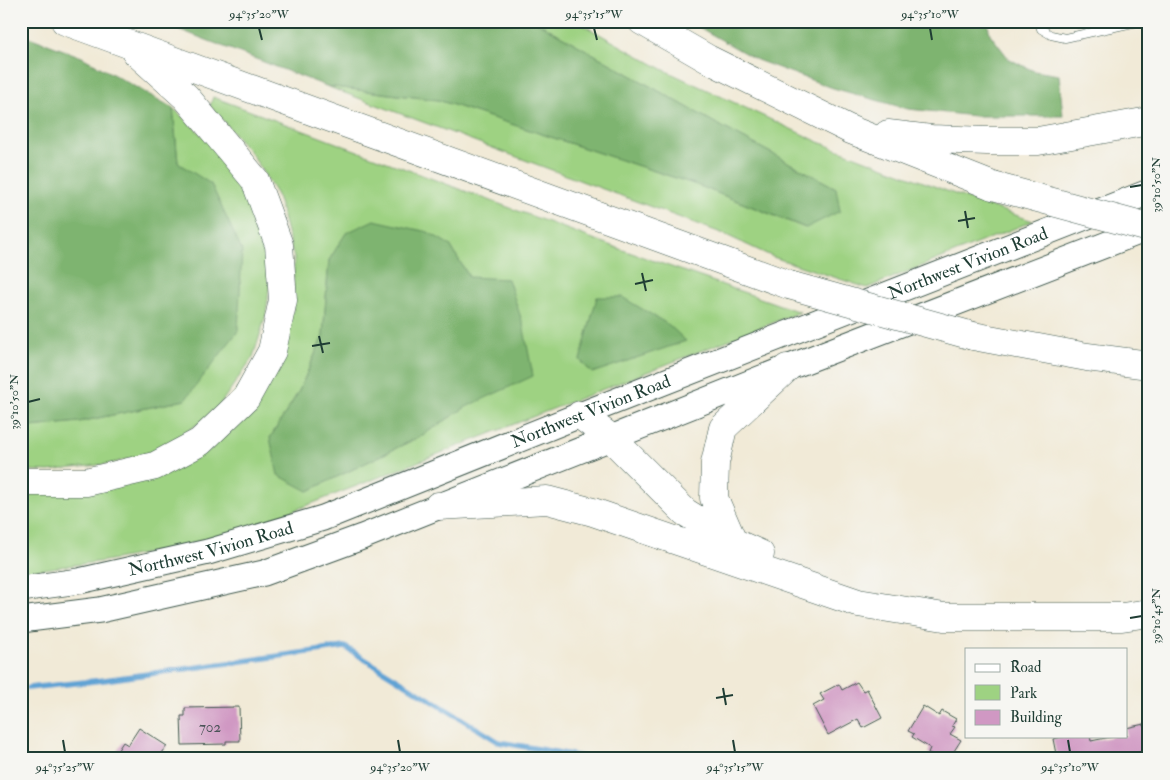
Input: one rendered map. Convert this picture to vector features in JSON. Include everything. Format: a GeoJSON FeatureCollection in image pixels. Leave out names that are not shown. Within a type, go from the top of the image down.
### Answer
{"type":"FeatureCollection","features":[{"type":"Feature","properties":{"kind":"highway"},"geometry":{"type":"LineString","coordinates":[[65,21],[789,285],[974,336],[1087,357],[1149,365]]}},
{"type":"Feature","properties":{"kind":"highway"},"geometry":{"type":"LineString","coordinates":[[642,21],[708,58],[851,130],[993,186],[1149,228]]}},
{"type":"Feature","properties":{"kind":"highway"},"geometry":{"type":"LineString","coordinates":[[21,482],[86,482],[155,466],[200,442],[246,398],[272,351],[283,300],[279,245],[255,180],[186,97],[127,44]]}},
{"type":"Feature","properties":{"kind":"highway"},"geometry":{"type":"LineString","coordinates":[[851,130],[932,139],[1038,141],[1149,121]]}},
{"type":"Feature","properties":{"kind":"highway"},"geometry":{"type":"LineString","coordinates":[[1087,357],[1149,378]]}},
{"type":"Feature","properties":{"kind":"highway"},"geometry":{"type":"LineString","coordinates":[[733,542],[714,498],[715,463],[723,428],[787,368]]}},
{"type":"Feature","properties":{"kind":"highway"},"geometry":{"type":"LineString","coordinates":[[580,415],[611,438],[685,512],[733,542],[782,564],[873,590],[964,604],[1066,606],[1149,599]]}},
{"type":"Feature","properties":{"kind":"highway"},"geometry":{"type":"LineString","coordinates":[[438,506],[547,500],[593,512],[858,603],[944,617],[1122,617],[1149,613]]}},
{"type":"Feature","properties":{"kind":"main road","name":"Northwest Vivion Road"},"geometry":{"type":"LineString","coordinates":[[21,589],[79,581],[208,552],[323,518],[1149,192]]}},
{"type":"Feature","properties":{"kind":"main road","name":"Northwest Vivion Road"},"geometry":{"type":"LineString","coordinates":[[21,620],[100,610],[264,573],[1149,228]]}},
{"type":"Feature","properties":{"kind":"lane"},"geometry":{"type":"LineString","coordinates":[[1040,21],[1041,29],[1051,35],[1065,38],[1142,21]]}},
{"type":"Feature","properties":{"kind":"green space"},"geometry":{"type":"Polygon","coordinates":[[[157,21],[535,21],[717,124],[836,188],[840,211],[806,228],[697,185],[438,100],[326,86],[157,21]]]}},
{"type":"Feature","properties":{"kind":"green space"},"geometry":{"type":"Polygon","coordinates":[[[535,21],[576,21],[664,70],[821,143],[960,196],[1033,221],[867,288],[773,257],[724,234],[326,86],[438,100],[697,185],[805,228],[836,188],[717,124],[535,21]]]}},
{"type":"Feature","properties":{"kind":"green space"},"geometry":{"type":"Polygon","coordinates":[[[688,21],[987,21],[990,34],[1009,59],[1034,71],[1059,75],[1063,116],[975,116],[908,109],[833,88],[757,60],[688,21]]]}},
{"type":"Feature","properties":{"kind":"green space"},"geometry":{"type":"Polygon","coordinates":[[[21,34],[82,57],[173,108],[178,163],[211,184],[242,251],[238,331],[185,400],[79,422],[21,428],[21,34]]]}},
{"type":"Feature","properties":{"kind":"green space"},"geometry":{"type":"Polygon","coordinates":[[[213,97],[620,249],[800,312],[252,527],[170,549],[105,561],[21,572],[21,494],[184,465],[293,311],[294,258],[277,195],[251,153],[210,106],[213,97]],[[450,245],[329,260],[323,336],[299,391],[270,438],[308,491],[421,436],[466,407],[469,277],[450,245]],[[593,317],[581,360],[592,373],[593,317]]]}},
{"type":"Feature","properties":{"kind":"green space"},"geometry":{"type":"Polygon","coordinates":[[[173,108],[217,149],[245,189],[263,229],[271,272],[266,315],[253,357],[214,413],[161,449],[114,463],[49,471],[21,470],[21,428],[79,422],[185,400],[178,163],[173,108]]]}},
{"type":"Feature","properties":{"kind":"green space"},"geometry":{"type":"Polygon","coordinates":[[[374,220],[428,232],[450,245],[469,277],[508,279],[523,324],[533,376],[466,407],[421,436],[308,491],[278,475],[270,438],[299,391],[323,336],[329,260],[346,233],[374,220]]]}},
{"type":"Feature","properties":{"kind":"green space"},"geometry":{"type":"Polygon","coordinates":[[[597,297],[622,297],[669,325],[686,341],[592,373],[580,360],[597,297]]]}},
{"type":"Feature","properties":{"kind":"building"},"geometry":{"type":"Polygon","coordinates":[[[857,682],[863,691],[867,689],[882,718],[863,728],[858,719],[828,735],[813,706],[824,700],[820,694],[839,684],[842,690],[857,682]]]}},
{"type":"Feature","properties":{"kind":"building"},"geometry":{"type":"Polygon","coordinates":[[[923,706],[939,716],[942,711],[956,719],[952,726],[955,727],[950,734],[961,740],[949,759],[937,759],[928,753],[930,748],[912,737],[914,734],[908,731],[923,706]]]}},
{"type":"Feature","properties":{"kind":"building"},"geometry":{"type":"Polygon","coordinates":[[[239,707],[240,741],[226,741],[226,744],[182,745],[181,716],[185,716],[185,708],[239,707]]]}},
{"type":"Feature","properties":{"kind":"building"},"geometry":{"type":"Polygon","coordinates":[[[1144,724],[1144,727],[1149,726],[1149,750],[1109,759],[1057,759],[1053,739],[1090,738],[1091,741],[1105,738],[1128,738],[1128,728],[1144,724]]]}},
{"type":"Feature","properties":{"kind":"building"},"geometry":{"type":"Polygon","coordinates":[[[139,728],[167,746],[158,759],[112,759],[123,742],[128,745],[139,728]]]}},
{"type":"Feature","properties":{"kind":"waterway"},"geometry":{"type":"LineString","coordinates":[[28,688],[104,680],[345,647],[499,742],[594,759]]}}]}
